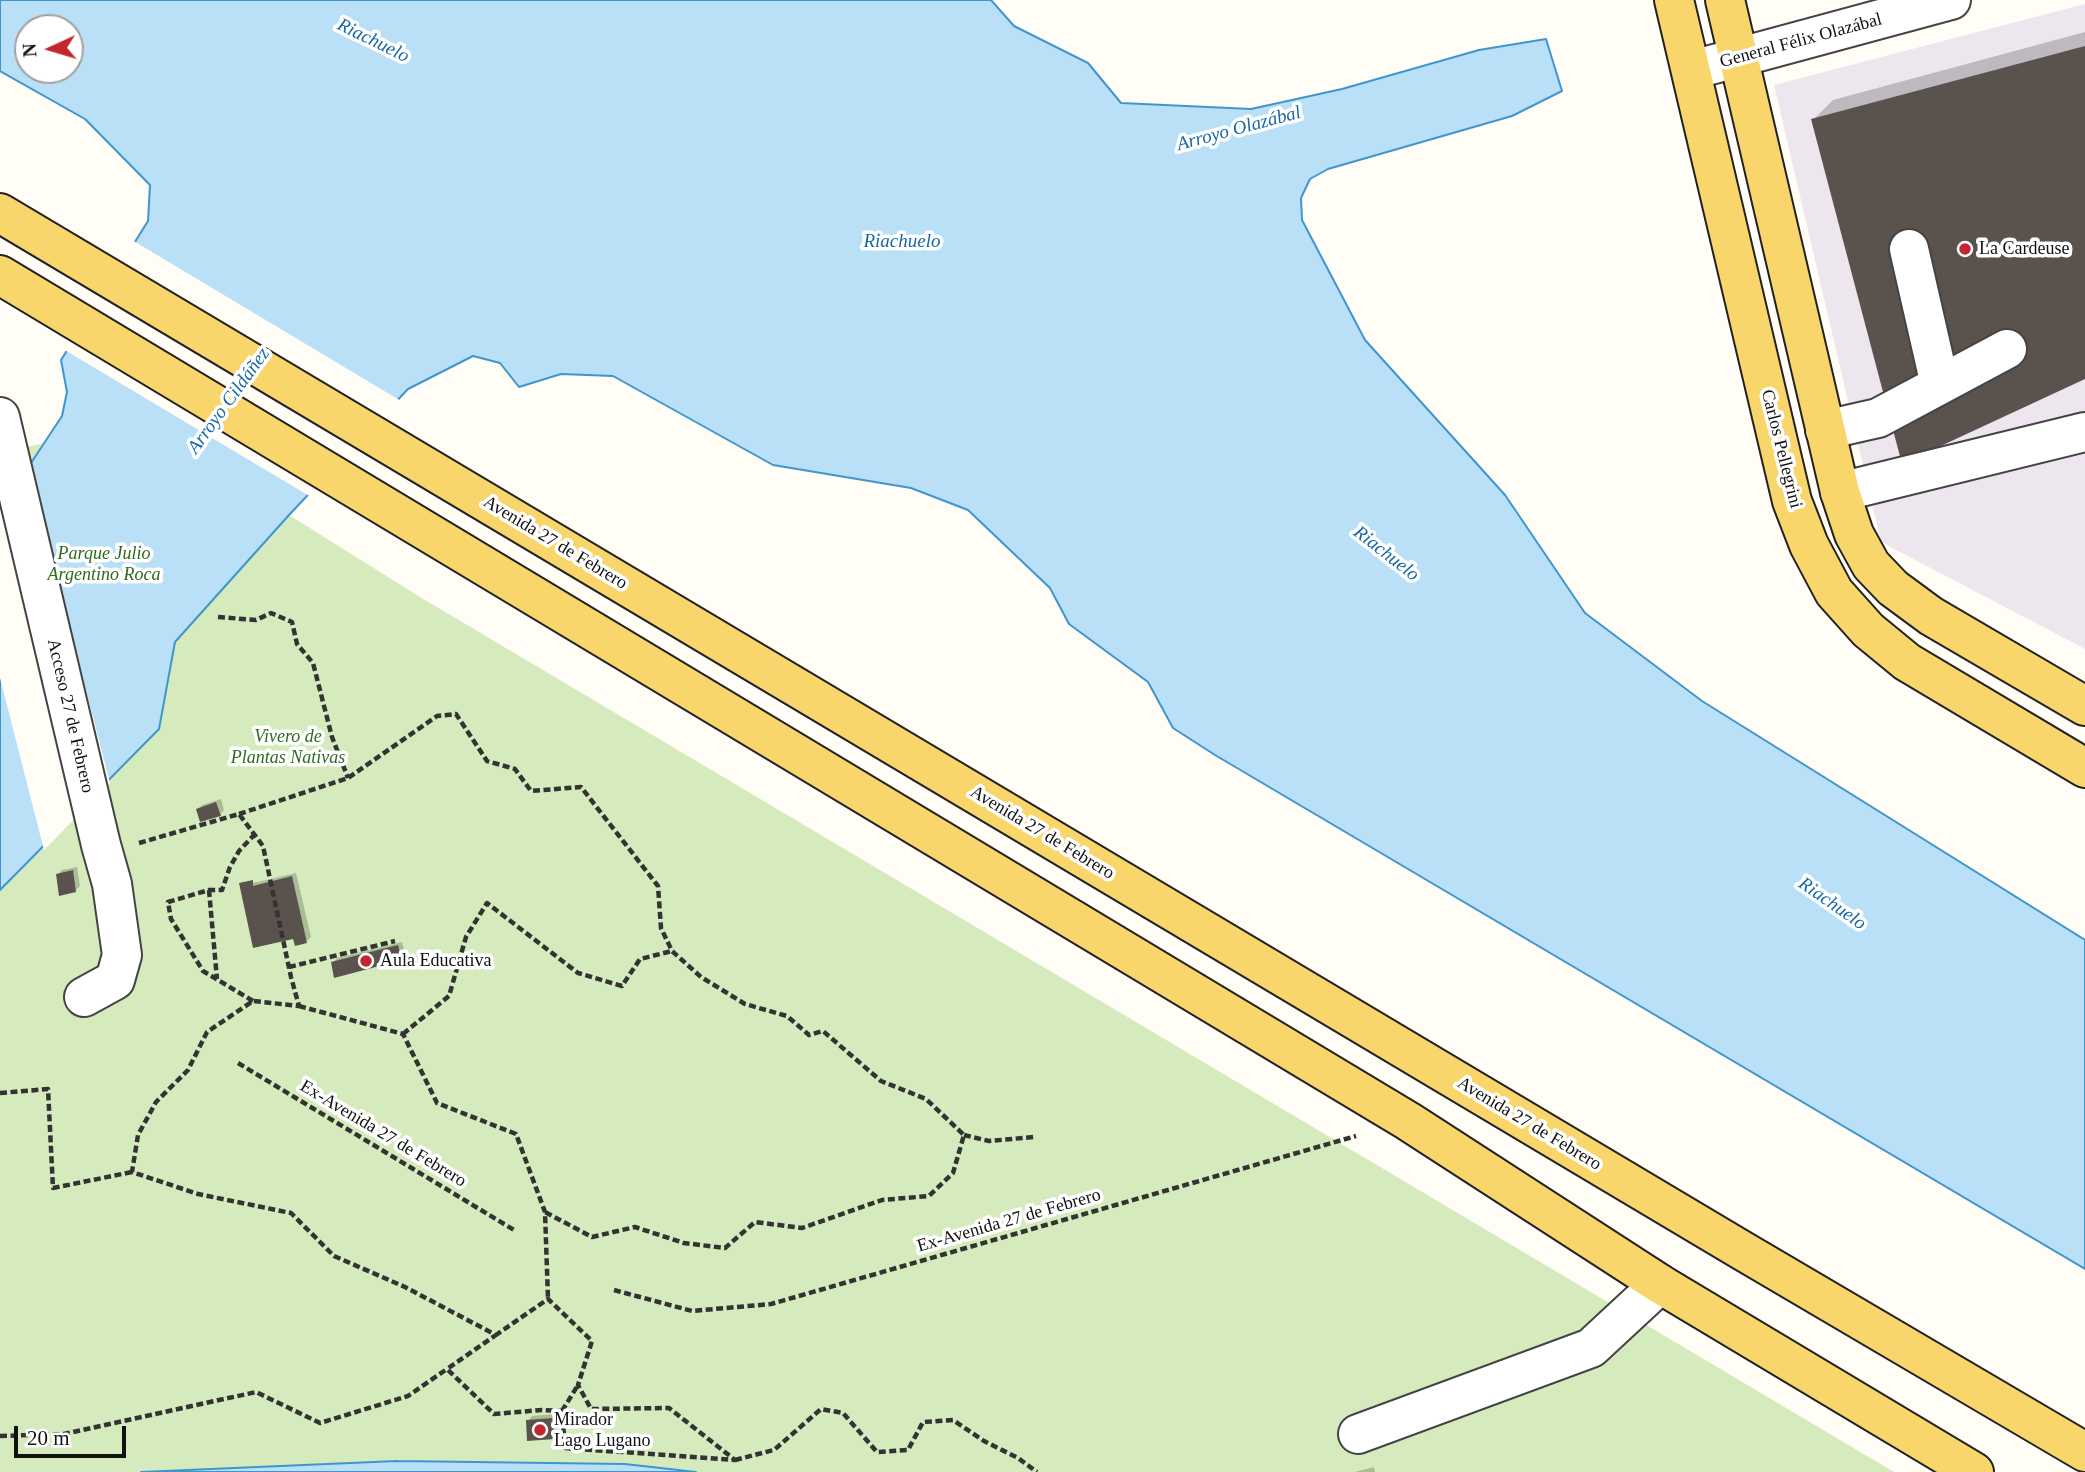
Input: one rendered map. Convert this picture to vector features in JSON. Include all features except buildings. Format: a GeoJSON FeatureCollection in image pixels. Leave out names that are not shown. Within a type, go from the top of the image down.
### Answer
{"type":"FeatureCollection","features":[{"type":"Feature","properties":{"kind":"main road","name":"Carlos Pellegrini"},"geometry":{"type":"LineString","coordinates":[[1674,0],[1792,501],[1809,545],[1834,592],[1868,630],[1907,662],[2085,768]]}},
{"type":"Feature","properties":{"kind":"main road"},"geometry":{"type":"LineString","coordinates":[[1726,0],[1825,430],[1840,492],[1854,534],[1871,565],[1893,588],[1931,615],[2085,706]]}},
{"type":"Feature","properties":{"kind":"main road","name":"Avenida 27 de Febrero"},"geometry":{"type":"LineString","coordinates":[[0,213],[1707,1230],[2085,1452]]}},
{"type":"Feature","properties":{"kind":"main road"},"geometry":{"type":"LineString","coordinates":[[0,275],[1408,1121],[1660,1284],[1974,1472]]}},
{"type":"Feature","properties":{"kind":"street","name":"General Félix Olazábal"},"geometry":{"type":"LineString","coordinates":[[1692,70],[1951,0]]}},
{"type":"Feature","properties":{"kind":"street"},"geometry":{"type":"LineString","coordinates":[[1909,249],[1940,385]]}},
{"type":"Feature","properties":{"kind":"street"},"geometry":{"type":"LineString","coordinates":[[1825,430],[1878,418],[2007,349]]}},
{"type":"Feature","properties":{"kind":"street","name":"Acceso 27 de Febrero"},"geometry":{"type":"LineString","coordinates":[[1,429],[99,840],[112,884],[122,955],[115,980],[84,997]]}},
{"type":"Feature","properties":{"kind":"street"},"geometry":{"type":"LineString","coordinates":[[1840,492],[2085,432]]}},
{"type":"Feature","properties":{"kind":"street"},"geometry":{"type":"LineString","coordinates":[[1358,1434],[1591,1348],[1660,1284]]}},
{"type":"Feature","properties":{"kind":"path"},"geometry":{"type":"LineString","coordinates":[[218,617],[256,620],[271,613],[292,622],[297,643],[313,663],[332,737],[348,778]]}},
{"type":"Feature","properties":{"kind":"path"},"geometry":{"type":"LineString","coordinates":[[99,840],[125,847],[239,814],[348,778],[437,716],[456,715],[487,761],[515,769],[531,791],[582,787],[658,886],[661,928],[672,951],[701,977],[745,1004],[787,1016],[809,1035],[824,1031],[881,1081],[926,1099],[964,1135],[989,1141],[1034,1137]]}},
{"type":"Feature","properties":{"kind":"path"},"geometry":{"type":"LineString","coordinates":[[239,814],[262,846],[299,1006]]}},
{"type":"Feature","properties":{"kind":"path"},"geometry":{"type":"LineString","coordinates":[[254,835],[235,859],[222,890],[209,890],[168,902],[172,919],[203,971],[253,1001],[299,1006],[403,1034],[438,1103],[516,1134],[545,1212],[548,1299],[592,1341],[578,1385],[562,1410],[565,1448],[735,1460],[774,1450],[821,1409],[843,1413],[877,1451],[908,1450],[923,1422],[953,1420],[1037,1472]]}},
{"type":"Feature","properties":{"kind":"path"},"geometry":{"type":"LineString","coordinates":[[209,890],[218,979]]}},
{"type":"Feature","properties":{"kind":"path"},"geometry":{"type":"LineString","coordinates":[[403,1034],[449,996],[466,937],[486,903],[578,973],[622,986],[640,959],[672,951]]}},
{"type":"Feature","properties":{"kind":"path"},"geometry":{"type":"LineString","coordinates":[[289,967],[396,941]]}},
{"type":"Feature","properties":{"kind":"path"},"geometry":{"type":"LineString","coordinates":[[132,1172],[138,1135],[156,1102],[188,1070],[207,1032],[253,1001]]}},
{"type":"Feature","properties":{"kind":"path","name":"Ex-Avenida 27 de Febrero"},"geometry":{"type":"LineString","coordinates":[[238,1063],[514,1230]]}},
{"type":"Feature","properties":{"kind":"path"},"geometry":{"type":"LineString","coordinates":[[0,1093],[48,1089],[53,1188],[132,1172],[198,1194],[291,1213],[334,1256],[405,1287],[496,1335]]}},
{"type":"Feature","properties":{"kind":"path","name":"Ex-Avenida 27 de Febrero"},"geometry":{"type":"LineString","coordinates":[[614,1290],[692,1311],[771,1304],[1408,1121]]}},
{"type":"Feature","properties":{"kind":"path"},"geometry":{"type":"LineString","coordinates":[[545,1212],[592,1237],[635,1227],[684,1243],[725,1248],[755,1222],[802,1228],[881,1200],[929,1196],[953,1173],[964,1135]]}},
{"type":"Feature","properties":{"kind":"path"},"geometry":{"type":"LineString","coordinates":[[0,1436],[64,1434],[256,1392],[320,1423],[408,1396],[548,1299]]}},
{"type":"Feature","properties":{"kind":"path"},"geometry":{"type":"LineString","coordinates":[[447,1368],[494,1414],[562,1410]]}},
{"type":"Feature","properties":{"kind":"path"},"geometry":{"type":"LineString","coordinates":[[578,1385],[591,1409],[669,1408],[735,1460]]}},
{"type":"Feature","properties":{"kind":"shaded area"},"geometry":{"type":"Polygon","coordinates":[[[2085,4],[2085,649],[1881,542],[1774,85],[2085,4]]]}},
{"type":"Feature","properties":{"kind":"green space"},"geometry":{"type":"Polygon","coordinates":[[[61,440],[289,515],[420,597],[1894,1472],[696,1472],[625,1464],[397,1461],[141,1472],[0,1472],[0,452],[61,440]]]}},
{"type":"Feature","properties":{"kind":"water","name":"Riachuelo"},"geometry":{"type":"Polygon","coordinates":[[[0,0],[991,0],[1014,26],[1088,63],[1121,103],[1251,109],[1342,89],[1479,50],[1546,39],[1562,91],[1512,116],[1328,169],[1310,179],[1301,198],[1302,220],[1365,340],[1505,495],[1585,613],[1702,701],[2085,940],[2085,1269],[1173,728],[1148,682],[1069,624],[1050,588],[968,510],[911,488],[773,465],[613,376],[561,374],[519,387],[500,363],[473,356],[408,389],[289,515],[175,642],[159,729],[0,890],[0,510],[62,416],[67,392],[61,360],[148,221],[150,185],[85,119],[23,84],[84,84],[84,14],[14,14],[14,79],[0,71],[0,0]]]}},
{"type":"Feature","properties":{"kind":"water"},"geometry":{"type":"Polygon","coordinates":[[[397,1461],[625,1464],[696,1472],[141,1472],[397,1461]]]}},
{"type":"Feature","properties":{"kind":"pier"},"geometry":{"type":"Polygon","coordinates":[[[132,240],[401,401],[311,497],[63,349],[132,240]]]}},
{"type":"Feature","properties":{"kind":"pier"},"geometry":{"type":"Polygon","coordinates":[[[26,464],[110,783],[44,850],[0,678],[0,504],[26,464]]]}},
{"type":"Feature","properties":{"kind":"place","name":"La Cardeuse"},"geometry":{"type":"Point","coordinates":[1965,249]}},
{"type":"Feature","properties":{"kind":"place","name":"Aula Educativa"},"geometry":{"type":"Point","coordinates":[366,961]}},
{"type":"Feature","properties":{"kind":"place","name":"Mirador Lago Lugano"},"geometry":{"type":"Point","coordinates":[540,1430]}},
{"type":"Feature","properties":{"kind":"water label","name":"Arroyo Olazábal"},"geometry":{"type":"Point","coordinates":[1239,129]}},
{"type":"Feature","properties":{"kind":"water label","name":"Arroyo Cildáñez"},"geometry":{"type":"Point","coordinates":[229,401]}},
{"type":"Feature","properties":{"kind":"park label","name":"Parque Julio Argentino Roca"},"geometry":{"type":"Point","coordinates":[104,564]}},
{"type":"Feature","properties":{"kind":"park label","name":"Vivero de Plantas Nativas"},"geometry":{"type":"Point","coordinates":[288,747]}}]}
